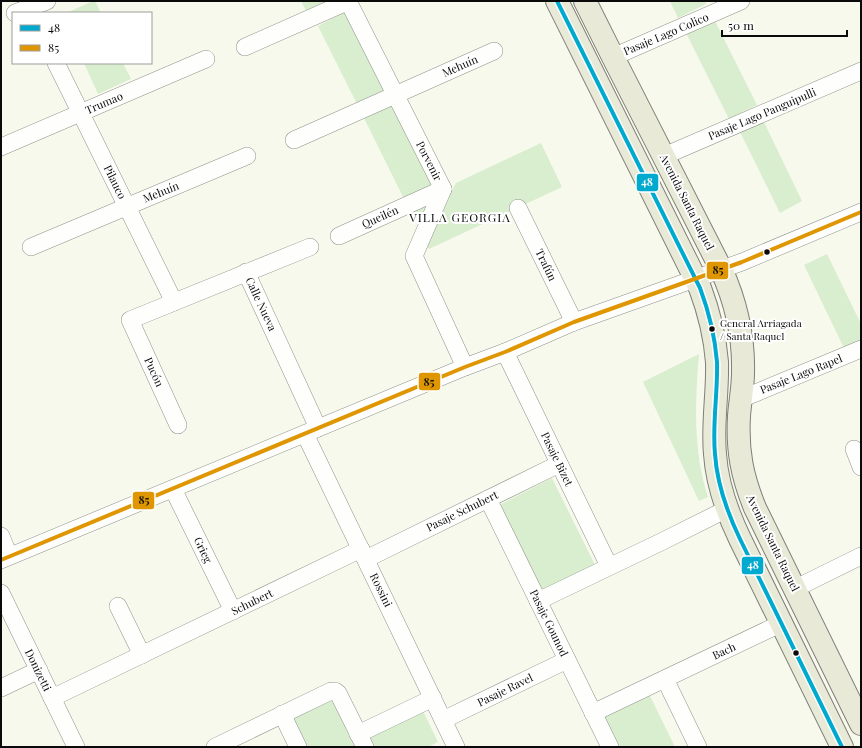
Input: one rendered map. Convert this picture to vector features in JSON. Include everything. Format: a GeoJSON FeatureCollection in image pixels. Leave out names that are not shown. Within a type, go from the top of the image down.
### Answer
{"type":"FeatureCollection","features":[{"type":"Feature","properties":{"kind":"main road"},"geometry":{"type":"LineString","coordinates":[[557,1],[700,288],[706,304],[715,344],[717,363],[714,434],[715,454],[718,475],[727,509],[842,747]]}},
{"type":"Feature","properties":{"kind":"main road","name":"Avenida Santa Raquel"},"geometry":{"type":"LineString","coordinates":[[585,1],[729,286],[735,307],[743,353],[743,374],[738,430],[739,450],[747,490],[861,724]]}},
{"type":"Feature","properties":{"kind":"street"},"geometry":{"type":"LineString","coordinates":[[22,12],[47,1]]}},
{"type":"Feature","properties":{"kind":"street"},"geometry":{"type":"LineString","coordinates":[[245,47],[349,1]]}},
{"type":"Feature","properties":{"kind":"street","name":"Porvenir"},"geometry":{"type":"LineString","coordinates":[[349,1],[443,189],[414,256],[465,367]]}},
{"type":"Feature","properties":{"kind":"street","name":"Pasaje Lago Colico"},"geometry":{"type":"LineString","coordinates":[[613,56],[741,1]]}},
{"type":"Feature","properties":{"kind":"street"},"geometry":{"type":"LineString","coordinates":[[1,18],[12,15]]}},
{"type":"Feature","properties":{"kind":"street","name":"Mehuín"},"geometry":{"type":"LineString","coordinates":[[294,140],[494,51]]}},
{"type":"Feature","properties":{"kind":"street","name":"Trumao"},"geometry":{"type":"LineString","coordinates":[[1,147],[206,60]]}},
{"type":"Feature","properties":{"kind":"street","name":"Pilauco"},"geometry":{"type":"LineString","coordinates":[[56,64],[174,302]]}},
{"type":"Feature","properties":{"kind":"street","name":"Pasaje Lago Panguipulli"},"geometry":{"type":"LineString","coordinates":[[664,156],[861,71]]}},
{"type":"Feature","properties":{"kind":"street","name":"Mehuín"},"geometry":{"type":"LineString","coordinates":[[30,246],[247,156]]}},
{"type":"Feature","properties":{"kind":"street","name":"Queilén"},"geometry":{"type":"LineString","coordinates":[[339,236],[443,189]]}},
{"type":"Feature","properties":{"kind":"street","name":"Trafún"},"geometry":{"type":"LineString","coordinates":[[518,208],[574,322]]}},
{"type":"Feature","properties":{"kind":"street"},"geometry":{"type":"LineString","coordinates":[[1,536],[5,558],[465,367],[505,352],[574,322],[695,279],[861,212]]}},
{"type":"Feature","properties":{"kind":"street"},"geometry":{"type":"LineString","coordinates":[[246,272],[310,247]]}},
{"type":"Feature","properties":{"kind":"street","name":"Calle Nueva"},"geometry":{"type":"LineString","coordinates":[[130,320],[246,272],[311,431]]}},
{"type":"Feature","properties":{"kind":"street","name":"Pucón"},"geometry":{"type":"LineString","coordinates":[[130,320],[178,425]]}},
{"type":"Feature","properties":{"kind":"street","name":"Pasaje Lago Rapel"},"geometry":{"type":"LineString","coordinates":[[741,399],[861,349]]}},
{"type":"Feature","properties":{"kind":"street","name":"Pasaje Bizet"},"geometry":{"type":"LineString","coordinates":[[505,352],[609,566]]}},
{"type":"Feature","properties":{"kind":"street","name":"Rossini"},"geometry":{"type":"LineString","coordinates":[[311,431],[363,554],[456,747]]}},
{"type":"Feature","properties":{"kind":"street"},"geometry":{"type":"LineString","coordinates":[[854,449],[861,466]]}},
{"type":"Feature","properties":{"kind":"street","name":"Pasaje Schubert"},"geometry":{"type":"LineString","coordinates":[[363,554],[488,499],[559,464]]}},
{"type":"Feature","properties":{"kind":"street","name":"Grieg"},"geometry":{"type":"LineString","coordinates":[[173,489],[233,611]]}},
{"type":"Feature","properties":{"kind":"street","name":"Pasaje Gounod"},"geometry":{"type":"LineString","coordinates":[[488,499],[610,747]]}},
{"type":"Feature","properties":{"kind":"street"},"geometry":{"type":"LineString","coordinates":[[538,601],[727,509]]}},
{"type":"Feature","properties":{"kind":"street","name":"Schubert"},"geometry":{"type":"LineString","coordinates":[[52,698],[233,611],[363,554]]}},
{"type":"Feature","properties":{"kind":"street"},"geometry":{"type":"LineString","coordinates":[[794,589],[861,556]]}},
{"type":"Feature","properties":{"kind":"street","name":"Donizetti"},"geometry":{"type":"LineString","coordinates":[[1,593],[76,747]]}},
{"type":"Feature","properties":{"kind":"street"},"geometry":{"type":"LineString","coordinates":[[118,606],[142,654]]}},
{"type":"Feature","properties":{"kind":"street","name":"Bach"},"geometry":{"type":"LineString","coordinates":[[593,713],[782,624]]}},
{"type":"Feature","properties":{"kind":"street","name":"Pasaje Ravel"},"geometry":{"type":"LineString","coordinates":[[443,720],[567,660]]}},
{"type":"Feature","properties":{"kind":"street"},"geometry":{"type":"LineString","coordinates":[[1,688],[39,670]]}},
{"type":"Feature","properties":{"kind":"street"},"geometry":{"type":"LineString","coordinates":[[665,679],[698,747]]}},
{"type":"Feature","properties":{"kind":"street"},"geometry":{"type":"LineString","coordinates":[[215,747],[331,691],[338,693],[362,741],[433,698]]}},
{"type":"Feature","properties":{"kind":"street"},"geometry":{"type":"LineString","coordinates":[[282,714],[298,747]]}},
{"type":"Feature","properties":{"kind":"green space"},"geometry":{"type":"Polygon","coordinates":[[[95,1],[100,12],[68,12],[95,1]]]}},
{"type":"Feature","properties":{"kind":"green space"},"geometry":{"type":"Polygon","coordinates":[[[301,1],[331,1],[307,13],[301,1]]]}},
{"type":"Feature","properties":{"kind":"green space"},"geometry":{"type":"Polygon","coordinates":[[[670,1],[705,1],[706,4],[678,18],[670,1]]]}},
{"type":"Feature","properties":{"kind":"green space"},"geometry":{"type":"Polygon","coordinates":[[[347,11],[386,90],[357,104],[318,26],[347,11]]]}},
{"type":"Feature","properties":{"kind":"green space"},"geometry":{"type":"Polygon","coordinates":[[[714,19],[757,105],[729,119],[686,33],[714,19]]]}},
{"type":"Feature","properties":{"kind":"green space"},"geometry":{"type":"Polygon","coordinates":[[[84,64],[124,64],[131,79],[98,94],[84,64]]]}},
{"type":"Feature","properties":{"kind":"green space"},"geometry":{"type":"Polygon","coordinates":[[[391,99],[435,188],[429,209],[413,217],[362,114],[391,99]]]}},
{"type":"Feature","properties":{"kind":"green space"},"geometry":{"type":"Polygon","coordinates":[[[762,118],[802,201],[780,213],[739,130],[762,118]]]}},
{"type":"Feature","properties":{"kind":"green space"},"geometry":{"type":"Polygon","coordinates":[[[541,143],[562,187],[429,249],[425,242],[456,183],[541,143]]]}},
{"type":"Feature","properties":{"kind":"green space"},"geometry":{"type":"Polygon","coordinates":[[[827,254],[861,324],[861,340],[844,348],[804,265],[827,254]]]}},
{"type":"Feature","properties":{"kind":"green space"},"geometry":{"type":"Polygon","coordinates":[[[699,354],[696,426],[703,480],[708,497],[699,501],[643,382],[699,354]]]}},
{"type":"Feature","properties":{"kind":"green space"},"geometry":{"type":"Polygon","coordinates":[[[552,478],[595,565],[542,591],[499,505],[552,478]]]}},
{"type":"Feature","properties":{"kind":"green space"},"geometry":{"type":"Polygon","coordinates":[[[649,694],[675,747],[617,747],[602,717],[649,694]]]}},
{"type":"Feature","properties":{"kind":"green space"},"geometry":{"type":"Polygon","coordinates":[[[334,697],[359,747],[303,747],[289,718],[334,697]]]}},
{"type":"Feature","properties":{"kind":"green space"},"geometry":{"type":"Polygon","coordinates":[[[422,709],[438,742],[428,747],[371,747],[366,737],[422,709]]]}},
{"type":"Feature","properties":{"kind":"transit line","name":"48"},"geometry":{"type":"LineString","coordinates":[[557,1],[700,288],[715,343],[717,374],[714,443],[716,465],[723,498],[740,539],[842,747]]}},
{"type":"Feature","properties":{"kind":"transit line","name":"85"},"geometry":{"type":"LineString","coordinates":[[1,560],[465,367],[505,352],[574,322],[742,262],[861,212]]}},
{"type":"Feature","properties":{"kind":"place","name":"General Arriagada / Santa Raquel"},"geometry":{"type":"Point","coordinates":[712,329]}},
{"type":"Feature","properties":{"kind":"district","name":"VILLA GEORGIA"},"geometry":{"type":"Point","coordinates":[460,218]}}]}
